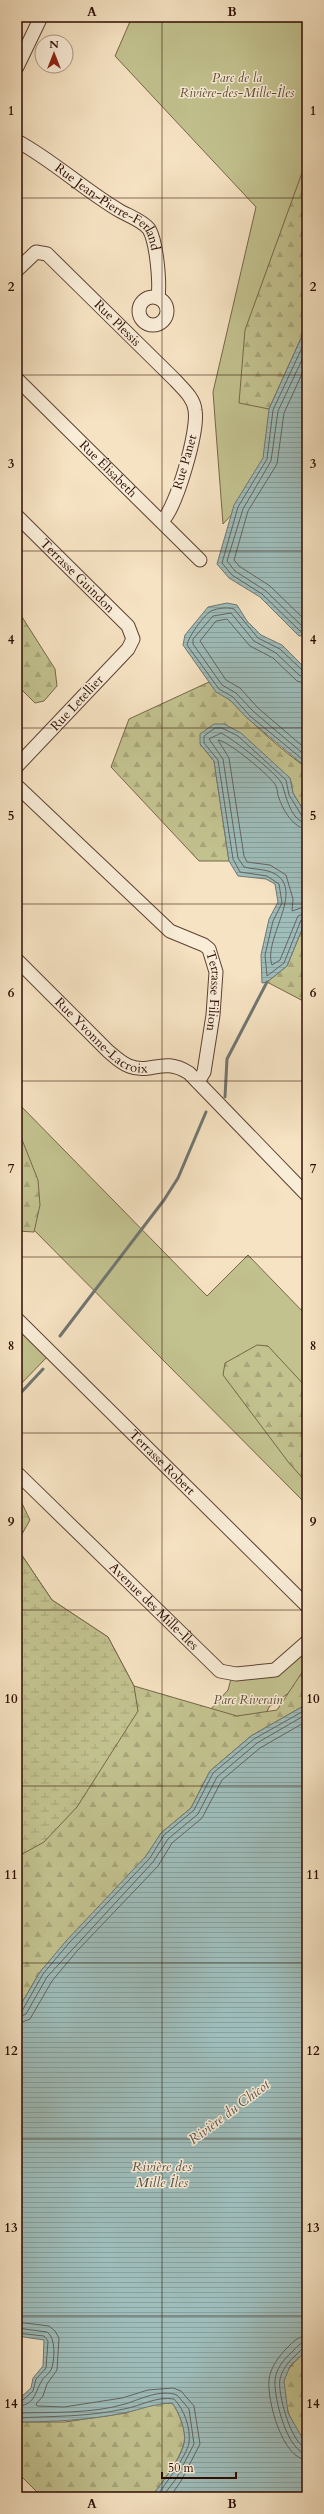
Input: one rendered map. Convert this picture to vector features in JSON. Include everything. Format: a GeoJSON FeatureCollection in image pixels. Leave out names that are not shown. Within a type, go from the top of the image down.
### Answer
{"type":"FeatureCollection","features":[{"type":"Feature","properties":{"kind":"street"},"geometry":{"type":"LineString","coordinates":[[17,68],[41,17]]}},
{"type":"Feature","properties":{"kind":"street","name":"Rue Jean-Pierre-Ferland"},"geometry":{"type":"LineString","coordinates":[[17,141],[43,156],[100,199],[146,226],[152,236],[159,281],[158,298]]}},
{"type":"Feature","properties":{"kind":"street","name":"Rue Plessis"},"geometry":{"type":"LineString","coordinates":[[17,270],[34,253],[40,251],[50,256],[175,380],[191,400]]}},
{"type":"Feature","properties":{"kind":"street","name":"Rue Élisabeth"},"geometry":{"type":"LineString","coordinates":[[17,379],[200,560]]}},
{"type":"Feature","properties":{"kind":"street","name":"Rue Panet"},"geometry":{"type":"LineString","coordinates":[[162,521],[172,508],[194,434],[196,414],[191,400]]}},
{"type":"Feature","properties":{"kind":"street","name":"Terrasse Guindon"},"geometry":{"type":"LineString","coordinates":[[17,516],[128,626],[133,639]]}},
{"type":"Feature","properties":{"kind":"street","name":"Rue Letellier"},"geometry":{"type":"LineString","coordinates":[[17,766],[131,646],[133,639]]}},
{"type":"Feature","properties":{"kind":"street","name":"Terrasse Filion"},"geometry":{"type":"LineString","coordinates":[[17,786],[170,931],[210,949],[216,967],[214,1002],[204,1072],[198,1082]]}},
{"type":"Feature","properties":{"kind":"street","name":"Rue Yvonne-Lacroix"},"geometry":{"type":"LineString","coordinates":[[17,960],[124,1064],[140,1068],[173,1065],[185,1070],[198,1082]]}},
{"type":"Feature","properties":{"kind":"street"},"geometry":{"type":"LineString","coordinates":[[198,1082],[307,1195]]}},
{"type":"Feature","properties":{"kind":"street","name":"Terrasse Robert"},"geometry":{"type":"LineString","coordinates":[[17,1320],[307,1606]]}},
{"type":"Feature","properties":{"kind":"street","name":"Avenue des Mille-Îles"},"geometry":{"type":"LineString","coordinates":[[17,1473],[220,1671],[236,1674],[275,1670],[307,1642]]}},
{"type":"Feature","properties":{"kind":"green space","name":"Parc de la Rivière-des-Mille-Îles"},"geometry":{"type":"Polygon","coordinates":[[[132,17],[307,17],[307,399],[270,473],[223,524],[213,392],[256,207],[115,56],[132,17]]]}},
{"type":"Feature","properties":{"kind":"green space"},"geometry":{"type":"Polygon","coordinates":[[[307,159],[307,325],[269,409],[239,403],[245,330],[307,159]]]}},
{"type":"Feature","properties":{"kind":"green space"},"geometry":{"type":"Polygon","coordinates":[[[17,609],[55,669],[57,686],[44,701],[35,703],[17,685],[17,609]]]}},
{"type":"Feature","properties":{"kind":"green space"},"geometry":{"type":"Polygon","coordinates":[[[209,682],[215,689],[229,699],[268,737],[307,768],[307,816],[293,793],[290,778],[200,744],[214,761],[229,861],[199,861],[111,767],[129,719],[209,682]]]}},
{"type":"Feature","properties":{"kind":"green space"},"geometry":{"type":"Polygon","coordinates":[[[307,917],[307,1003],[267,982],[287,966],[307,917]]]}},
{"type":"Feature","properties":{"kind":"green space"},"geometry":{"type":"Polygon","coordinates":[[[17,1102],[207,1296],[248,1255],[307,1316],[307,1505],[17,1213],[17,1102]]]}},
{"type":"Feature","properties":{"kind":"green space"},"geometry":{"type":"Polygon","coordinates":[[[17,1127],[38,1180],[40,1205],[34,1232],[17,1231],[17,1127]]]}},
{"type":"Feature","properties":{"kind":"green space"},"geometry":{"type":"Polygon","coordinates":[[[17,1325],[48,1356],[17,1388],[17,1325]]]}},
{"type":"Feature","properties":{"kind":"green space"},"geometry":{"type":"Polygon","coordinates":[[[257,1345],[268,1346],[307,1388],[307,1483],[289,1463],[223,1375],[225,1363],[257,1345]]]}},
{"type":"Feature","properties":{"kind":"green space"},"geometry":{"type":"Polygon","coordinates":[[[17,1493],[30,1520],[17,1543],[17,1493]]]}},
{"type":"Feature","properties":{"kind":"green space"},"geometry":{"type":"Polygon","coordinates":[[[17,1548],[52,1600],[108,1637],[134,1686],[237,1716],[277,1710],[307,1665],[307,1704],[251,1736],[210,1771],[191,1808],[161,1833],[147,1856],[40,1972],[17,2011],[17,1548]]]}},
{"type":"Feature","properties":{"kind":"green space"},"geometry":{"type":"Polygon","coordinates":[[[17,1548],[52,1600],[108,1637],[134,1686],[138,1711],[77,1807],[44,1842],[17,1857],[17,1548]]]}},
{"type":"Feature","properties":{"kind":"green space","name":"Parc Riverain"},"geometry":{"type":"Polygon","coordinates":[[[307,1649],[307,1680],[269,1707],[267,1712],[182,1741],[228,1690],[231,1679],[272,1675],[307,1649]]]}},
{"type":"Feature","properties":{"kind":"green space"},"geometry":{"type":"Polygon","coordinates":[[[307,2350],[307,2446],[298,2433],[289,2414],[283,2386],[288,2370],[307,2350]]]}},
{"type":"Feature","properties":{"kind":"green space"},"geometry":{"type":"Polygon","coordinates":[[[172,2403],[182,2422],[185,2438],[184,2443],[175,2464],[151,2497],[42,2497],[17,2472],[17,2422],[65,2422],[126,2413],[150,2404],[172,2403]]]}},
{"type":"Feature","properties":{"kind":"water"},"geometry":{"type":"Polygon","coordinates":[[[307,325],[307,635],[299,636],[260,597],[229,578],[217,564],[234,505],[263,458],[269,409],[307,325]]]}},
{"type":"Feature","properties":{"kind":"water"},"geometry":{"type":"Polygon","coordinates":[[[227,603],[237,605],[247,621],[261,635],[282,645],[307,670],[307,768],[247,718],[230,700],[216,692],[183,645],[185,635],[208,607],[227,603]]]}},
{"type":"Feature","properties":{"kind":"water"},"geometry":{"type":"Polygon","coordinates":[[[214,724],[224,724],[241,733],[290,778],[293,793],[307,816],[307,917],[287,966],[267,982],[262,983],[261,955],[269,919],[278,902],[275,884],[266,879],[238,876],[229,861],[214,761],[200,744],[200,734],[214,724]]]}},
{"type":"Feature","properties":{"kind":"water","name":"Rivière des Mille Îles"},"geometry":{"type":"Polygon","coordinates":[[[307,1704],[307,2350],[290,2366],[284,2381],[288,2413],[307,2446],[307,2497],[151,2497],[175,2464],[184,2444],[185,2439],[182,2422],[172,2403],[159,2404],[124,2413],[84,2419],[17,2422],[17,2397],[21,2397],[31,2388],[33,2378],[43,2366],[44,2340],[17,2336],[17,2011],[40,1972],[66,1941],[146,1856],[161,1833],[191,1808],[210,1771],[251,1736],[307,1704]]]}},
{"type":"Feature","properties":{"kind":"waterway"},"geometry":{"type":"LineString","coordinates":[[225,1097],[227,1059],[267,982]]}},
{"type":"Feature","properties":{"kind":"waterway"},"geometry":{"type":"LineString","coordinates":[[60,1336],[164,1200],[178,1178],[206,1112]]}},
{"type":"Feature","properties":{"kind":"waterway"},"geometry":{"type":"LineString","coordinates":[[17,1397],[43,1369]]}},
{"type":"Feature","properties":{"kind":"water label","name":"Rivière du Chicot"},"geometry":{"type":"Point","coordinates":[229,2112]}}]}
